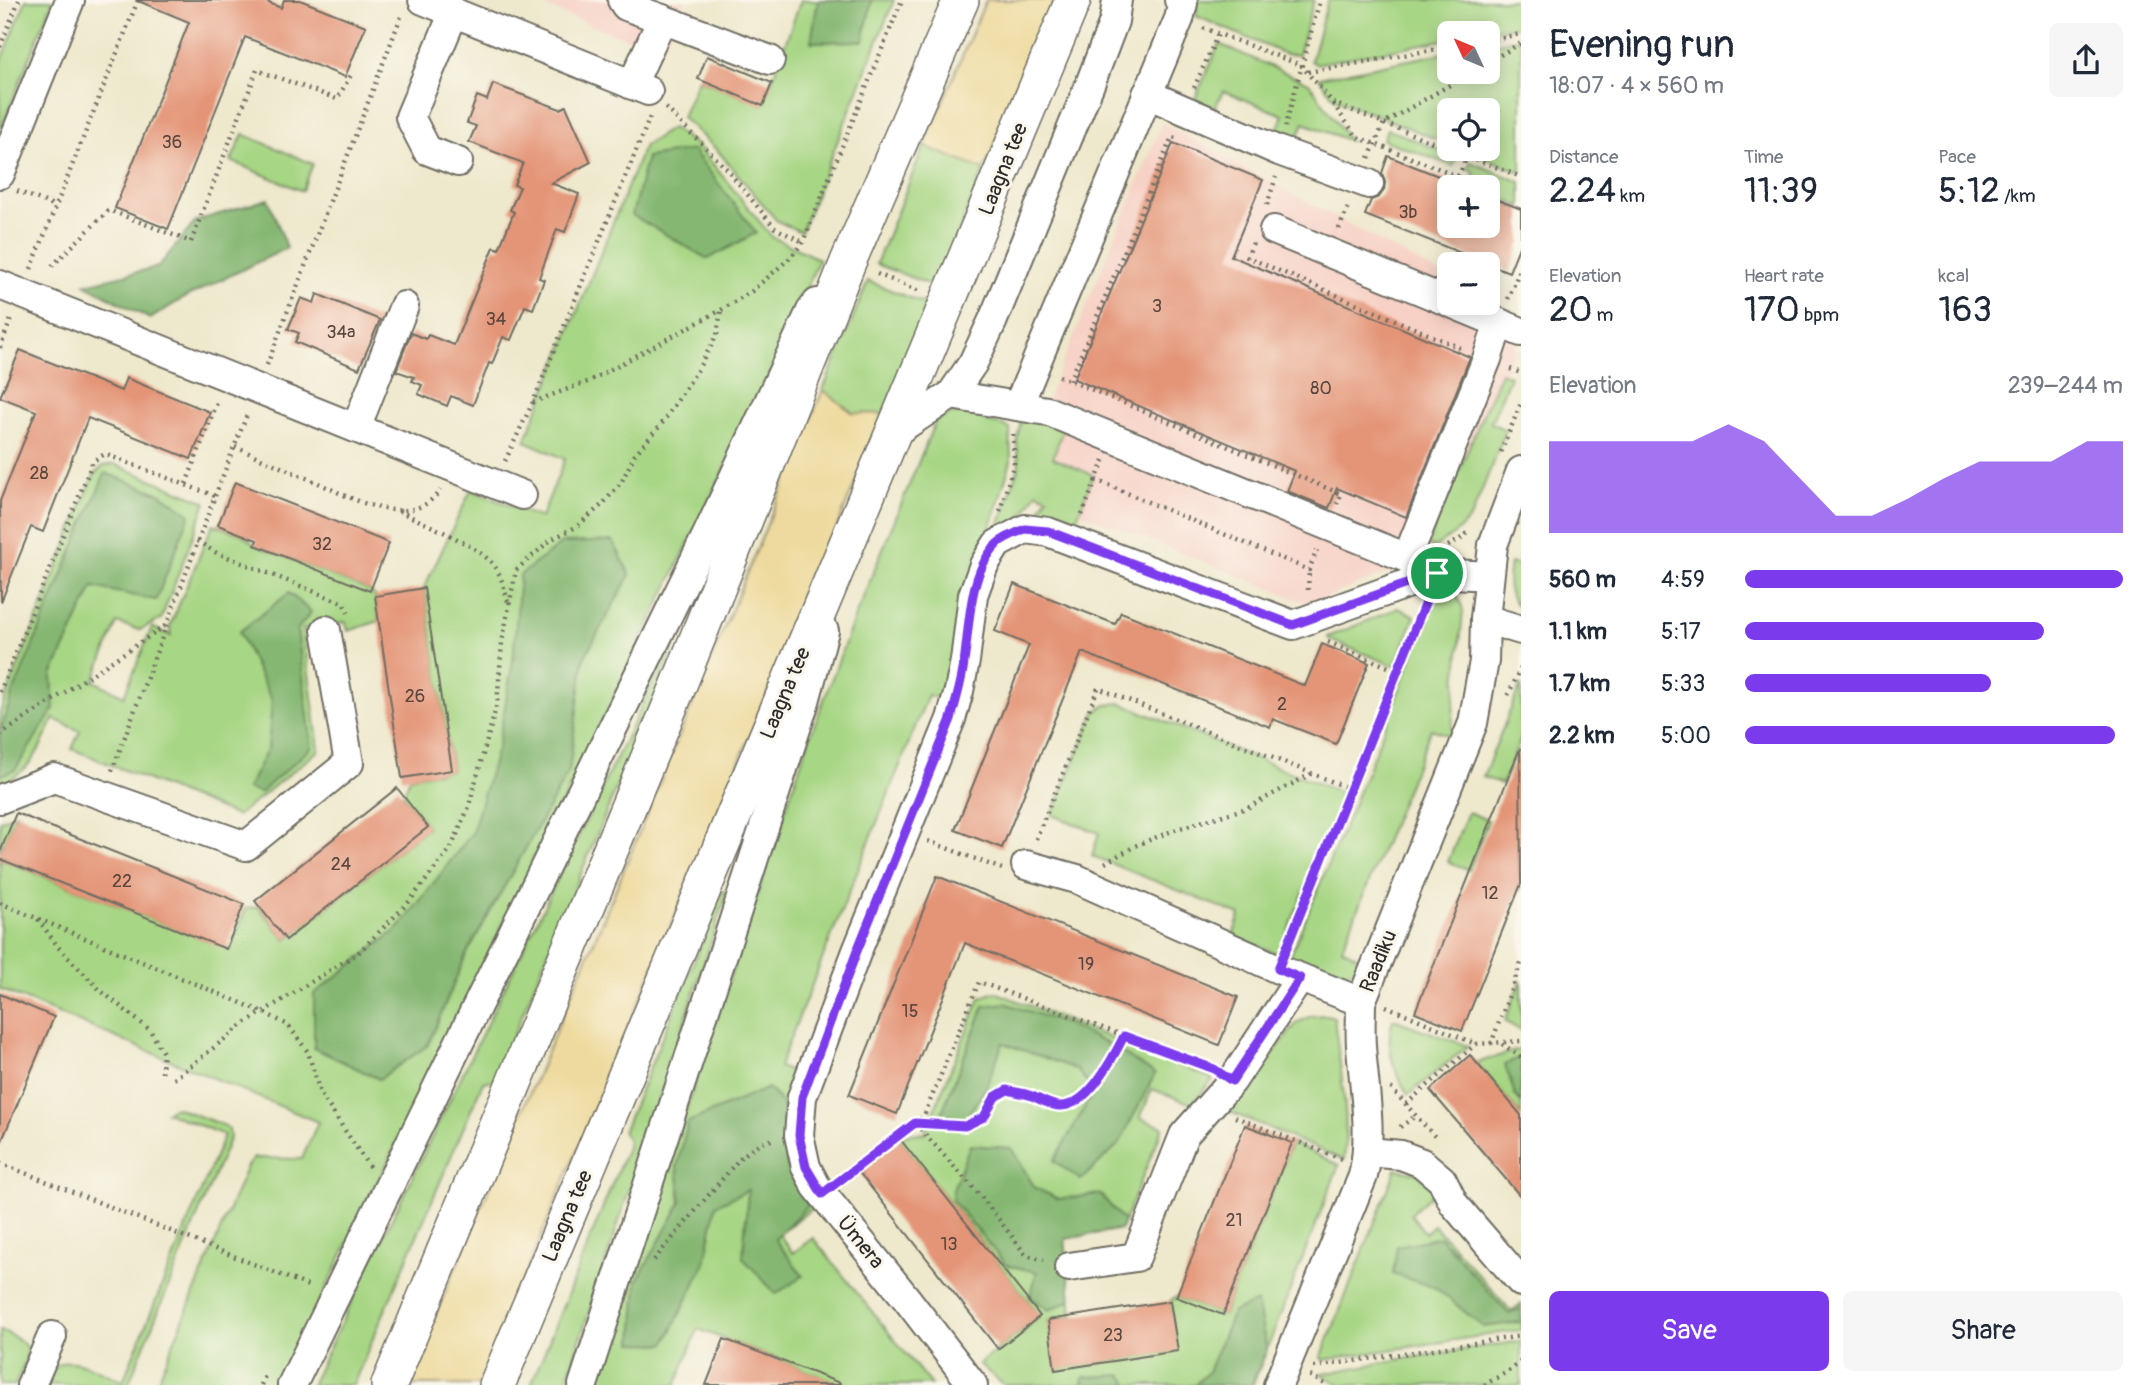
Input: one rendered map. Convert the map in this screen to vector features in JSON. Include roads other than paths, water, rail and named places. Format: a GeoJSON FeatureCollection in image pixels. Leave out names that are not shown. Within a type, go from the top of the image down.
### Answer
{"type":"FeatureCollection","features":[{"type":"Feature","properties":{"kind":"main road"},"geometry":{"type":"LineString","coordinates":[[389,1385],[680,682],[860,267],[961,0]]}},
{"type":"Feature","properties":{"kind":"main road","name":"Laagna tee"},"geometry":{"type":"LineString","coordinates":[[496,1385],[1073,0]]}},
{"type":"Feature","properties":{"kind":"street"},"geometry":{"type":"LineString","coordinates":[[6,181],[70,0]]}},
{"type":"Feature","properties":{"kind":"street"},"geometry":{"type":"LineString","coordinates":[[622,0],[626,6],[770,60]]}},
{"type":"Feature","properties":{"kind":"street"},"geometry":{"type":"LineString","coordinates":[[892,434],[951,395],[973,363],[1090,85],[1114,21],[1117,0]]}},
{"type":"Feature","properties":{"kind":"street"},"geometry":{"type":"LineString","coordinates":[[1018,406],[1179,19],[1183,4],[1179,0]]}},
{"type":"Feature","properties":{"kind":"street"},"geometry":{"type":"LineString","coordinates":[[414,3],[454,12],[646,92],[662,19]]}},
{"type":"Feature","properties":{"kind":"street"},"geometry":{"type":"LineString","coordinates":[[454,12],[410,117],[427,149],[458,162]]}},
{"type":"Feature","properties":{"kind":"street"},"geometry":{"type":"LineString","coordinates":[[1147,94],[1279,151],[1369,184]]}},
{"type":"Feature","properties":{"kind":"street"},"geometry":{"type":"LineString","coordinates":[[1273,230],[1437,297]]}},
{"type":"Feature","properties":{"kind":"street"},"geometry":{"type":"LineString","coordinates":[[292,1385],[707,535],[811,311],[860,267]]}},
{"type":"Feature","properties":{"kind":"street"},"geometry":{"type":"LineString","coordinates":[[11,289],[522,495]]}},
{"type":"Feature","properties":{"kind":"street"},"geometry":{"type":"LineString","coordinates":[[356,428],[404,306]]}},
{"type":"Feature","properties":{"kind":"street"},"geometry":{"type":"LineString","coordinates":[[1406,558],[1487,359],[1510,327],[1481,315]]}},
{"type":"Feature","properties":{"kind":"street"},"geometry":{"type":"LineString","coordinates":[[951,395],[1047,411],[1437,573]]}},
{"type":"Feature","properties":{"kind":"street"},"geometry":{"type":"LineString","coordinates":[[1511,462],[1493,545],[1485,619],[1521,630]]}},
{"type":"Feature","properties":{"kind":"street","name":"Ümera"},"geometry":{"type":"LineString","coordinates":[[973,1385],[822,1194],[806,1167],[799,1135],[802,1097],[862,938],[951,719],[963,671],[972,595],[984,565],[997,544],[1025,529],[1048,531],[1293,625],[1437,573],[1489,576]]}},
{"type":"Feature","properties":{"kind":"street"},"geometry":{"type":"LineString","coordinates":[[583,1385],[805,701],[853,530]]}},
{"type":"Feature","properties":{"kind":"street","name":"Raadiku"},"geometry":{"type":"LineString","coordinates":[[1278,1385],[1363,1176],[1358,1157],[1360,1042],[1473,723],[1483,661],[1485,619]]}},
{"type":"Feature","properties":{"kind":"street"},"geometry":{"type":"LineString","coordinates":[[0,799],[54,778],[246,846],[349,763],[326,630]]}},
{"type":"Feature","properties":{"kind":"street"},"geometry":{"type":"LineString","coordinates":[[1026,865],[1077,879],[1289,974],[1373,1003]]}},
{"type":"Feature","properties":{"kind":"street"},"geometry":{"type":"LineString","coordinates":[[1069,1267],[1136,1257],[1184,1135],[1232,1081],[1289,974]]}},
{"type":"Feature","properties":{"kind":"street"},"geometry":{"type":"LineString","coordinates":[[1358,1157],[1401,1155],[1422,1163],[1442,1180],[1454,1204],[1521,1282]]}},
{"type":"Feature","properties":{"kind":"street"},"geometry":{"type":"LineString","coordinates":[[31,1385],[52,1336]]}}]}
